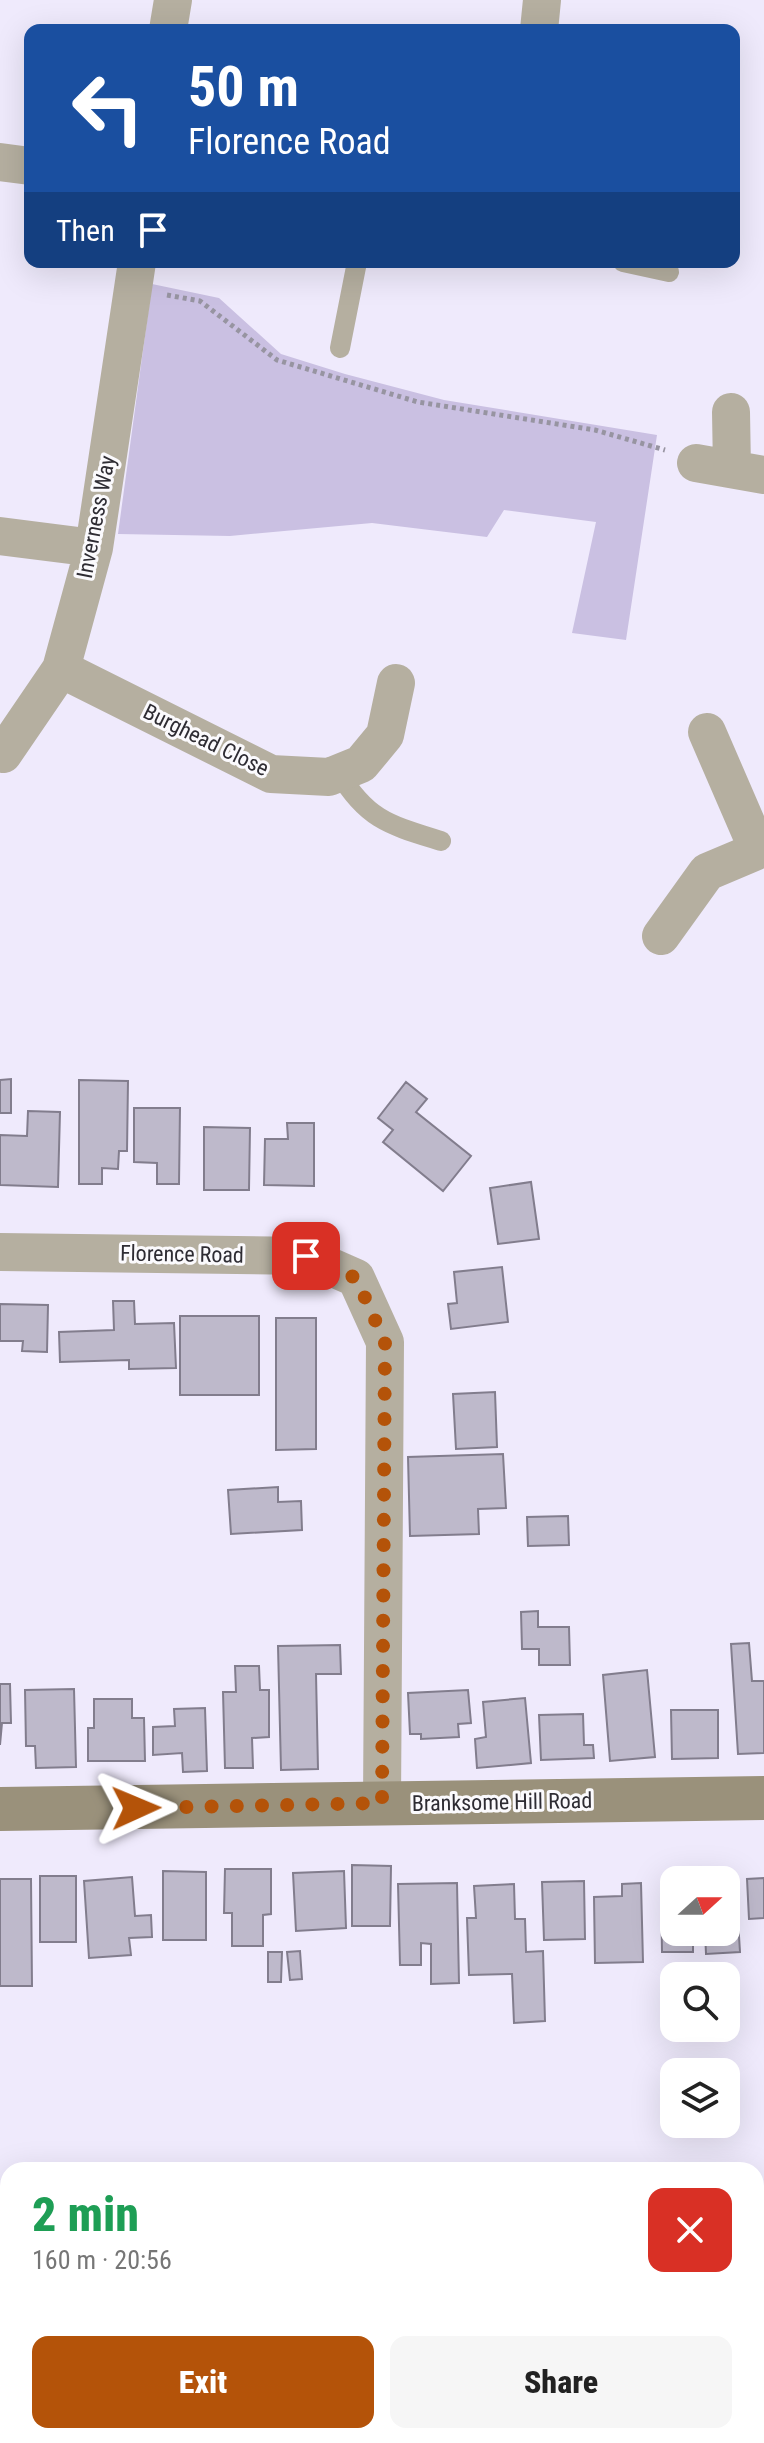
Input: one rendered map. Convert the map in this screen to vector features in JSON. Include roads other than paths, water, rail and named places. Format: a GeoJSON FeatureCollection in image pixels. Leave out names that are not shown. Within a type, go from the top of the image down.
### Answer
{"type":"FeatureCollection","features":[{"type":"Feature","properties":{"kind":"street"},"geometry":{"type":"LineString","coordinates":[[169,24],[173,0]]}},
{"type":"Feature","properties":{"kind":"street"},"geometry":{"type":"LineString","coordinates":[[540,24],[542,0]]}},
{"type":"Feature","properties":{"kind":"street"},"geometry":{"type":"LineString","coordinates":[[0,162],[24,165]]}},
{"type":"Feature","properties":{"kind":"street","name":"Inverness Way"},"geometry":{"type":"LineString","coordinates":[[3,754],[61,669],[94,548],[136,276]]}},
{"type":"Feature","properties":{"kind":"street"},"geometry":{"type":"LineString","coordinates":[[731,412],[731,469]]}},
{"type":"Feature","properties":{"kind":"street"},"geometry":{"type":"LineString","coordinates":[[0,536],[94,548]]}},
{"type":"Feature","properties":{"kind":"street","name":"Burghead Close"},"geometry":{"type":"LineString","coordinates":[[61,669],[271,774],[329,777],[361,764],[385,735],[396,683]]}},
{"type":"Feature","properties":{"kind":"street"},"geometry":{"type":"LineString","coordinates":[[661,936],[707,872],[761,849],[707,732]]}},
{"type":"Feature","properties":{"kind":"street","name":"Florence Road"},"geometry":{"type":"LineString","coordinates":[[0,1252],[306,1256],[356,1278],[385,1342],[382,1803]]}},
{"type":"Feature","properties":{"kind":"street","name":"Branksome Hill Road"},"geometry":{"type":"LineString","coordinates":[[0,1809],[764,1798]]}},
{"type":"Feature","properties":{"kind":"lane"},"geometry":{"type":"LineString","coordinates":[[340,348],[356,268]]}},
{"type":"Feature","properties":{"kind":"lane"},"geometry":{"type":"LineString","coordinates":[[651,268],[669,272]]}},
{"type":"Feature","properties":{"kind":"lane"},"geometry":{"type":"LineString","coordinates":[[339,773],[356,801],[377,817],[441,841]]}}]}
